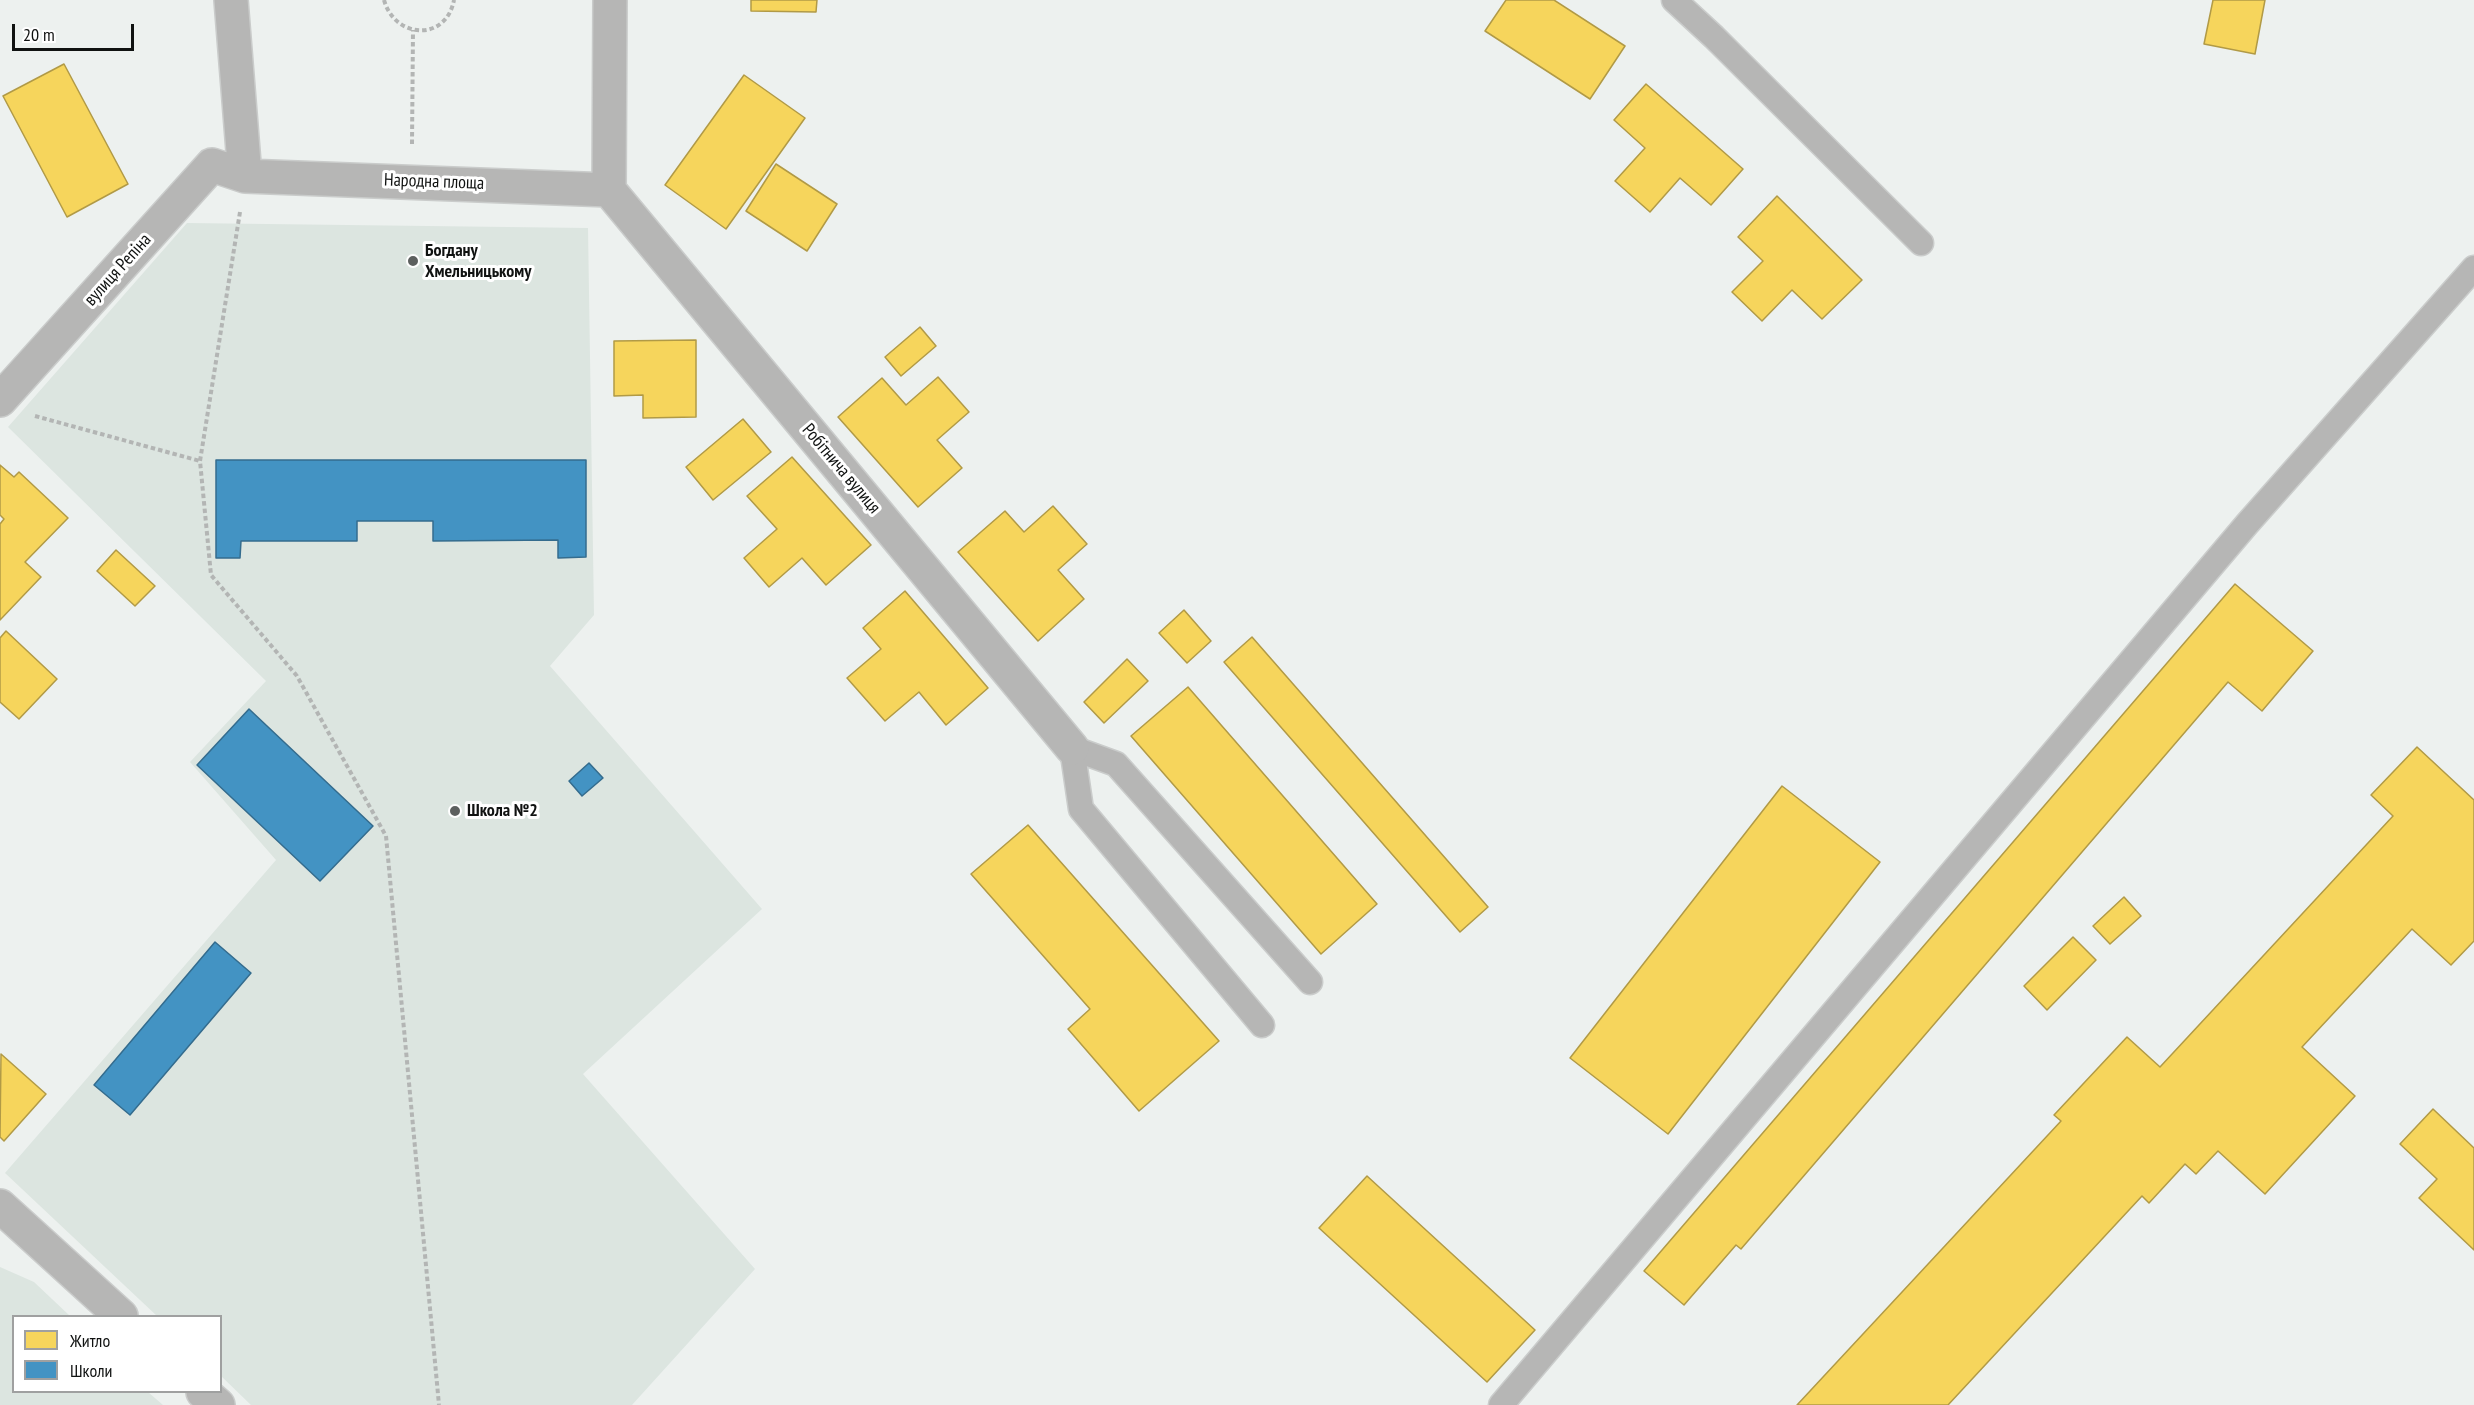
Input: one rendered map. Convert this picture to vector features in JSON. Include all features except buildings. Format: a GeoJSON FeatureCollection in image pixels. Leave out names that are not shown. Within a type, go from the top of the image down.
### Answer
{"type":"FeatureCollection","features":[{"type":"Feature","properties":{"kind":"street"},"geometry":{"type":"LineString","coordinates":[[231,0],[245,176]]}},
{"type":"Feature","properties":{"kind":"street"},"geometry":{"type":"LineString","coordinates":[[609,190],[610,0]]}},
{"type":"Feature","properties":{"kind":"street","name":"вулиця Репіна"},"geometry":{"type":"LineString","coordinates":[[0,400],[213,165],[245,176]]}},
{"type":"Feature","properties":{"kind":"street","name":"Народна площа"},"geometry":{"type":"LineString","coordinates":[[245,176],[609,190]]}},
{"type":"Feature","properties":{"kind":"street","name":"Робітнича вулиця"},"geometry":{"type":"LineString","coordinates":[[609,190],[1072,748]]}},
{"type":"Feature","properties":{"kind":"street"},"geometry":{"type":"LineString","coordinates":[[0,1206],[119,1315]]}},
{"type":"Feature","properties":{"kind":"street"},"geometry":{"type":"LineString","coordinates":[[204,1393],[218,1405]]}},
{"type":"Feature","properties":{"kind":"lane"},"geometry":{"type":"LineString","coordinates":[[1674,0],[1921,243]]}},
{"type":"Feature","properties":{"kind":"lane"},"geometry":{"type":"LineString","coordinates":[[1501,1405],[2247,524],[2474,268]]}},
{"type":"Feature","properties":{"kind":"lane"},"geometry":{"type":"LineString","coordinates":[[1262,1025],[1081,809],[1072,748],[1116,764],[1310,982]]}},
{"type":"Feature","properties":{"kind":"path"},"geometry":{"type":"LineString","coordinates":[[384,0],[394,20],[414,30],[434,27],[443,21],[450,13],[454,0]]}},
{"type":"Feature","properties":{"kind":"path"},"geometry":{"type":"LineString","coordinates":[[411,181],[414,30]]}},
{"type":"Feature","properties":{"kind":"path"},"geometry":{"type":"LineString","coordinates":[[245,176],[200,461],[211,575],[297,676],[386,836],[439,1405]]}},
{"type":"Feature","properties":{"kind":"path"},"geometry":{"type":"LineString","coordinates":[[33,416],[200,461]]}},
{"type":"Feature","properties":{"kind":"shaded area","name":"Школа №2"},"geometry":{"type":"Polygon","coordinates":[[[187,223],[588,228],[594,615],[550,666],[762,909],[583,1074],[755,1269],[632,1405],[251,1405],[222,1377],[222,1315],[156,1315],[5,1173],[276,860],[190,762],[266,681],[8,427],[187,223]]]}},
{"type":"Feature","properties":{"kind":"shaded area"},"geometry":{"type":"Polygon","coordinates":[[[0,1267],[34,1282],[69,1315],[12,1315],[12,1393],[149,1393],[163,1405],[0,1405],[0,1267]]]}},
{"type":"Feature","properties":{"kind":"place","name":"Богдану Хмельницькому"},"geometry":{"type":"Point","coordinates":[413,261]}},
{"type":"Feature","properties":{"kind":"place","name":"Школа №2"},"geometry":{"type":"Point","coordinates":[455,811]}}]}
